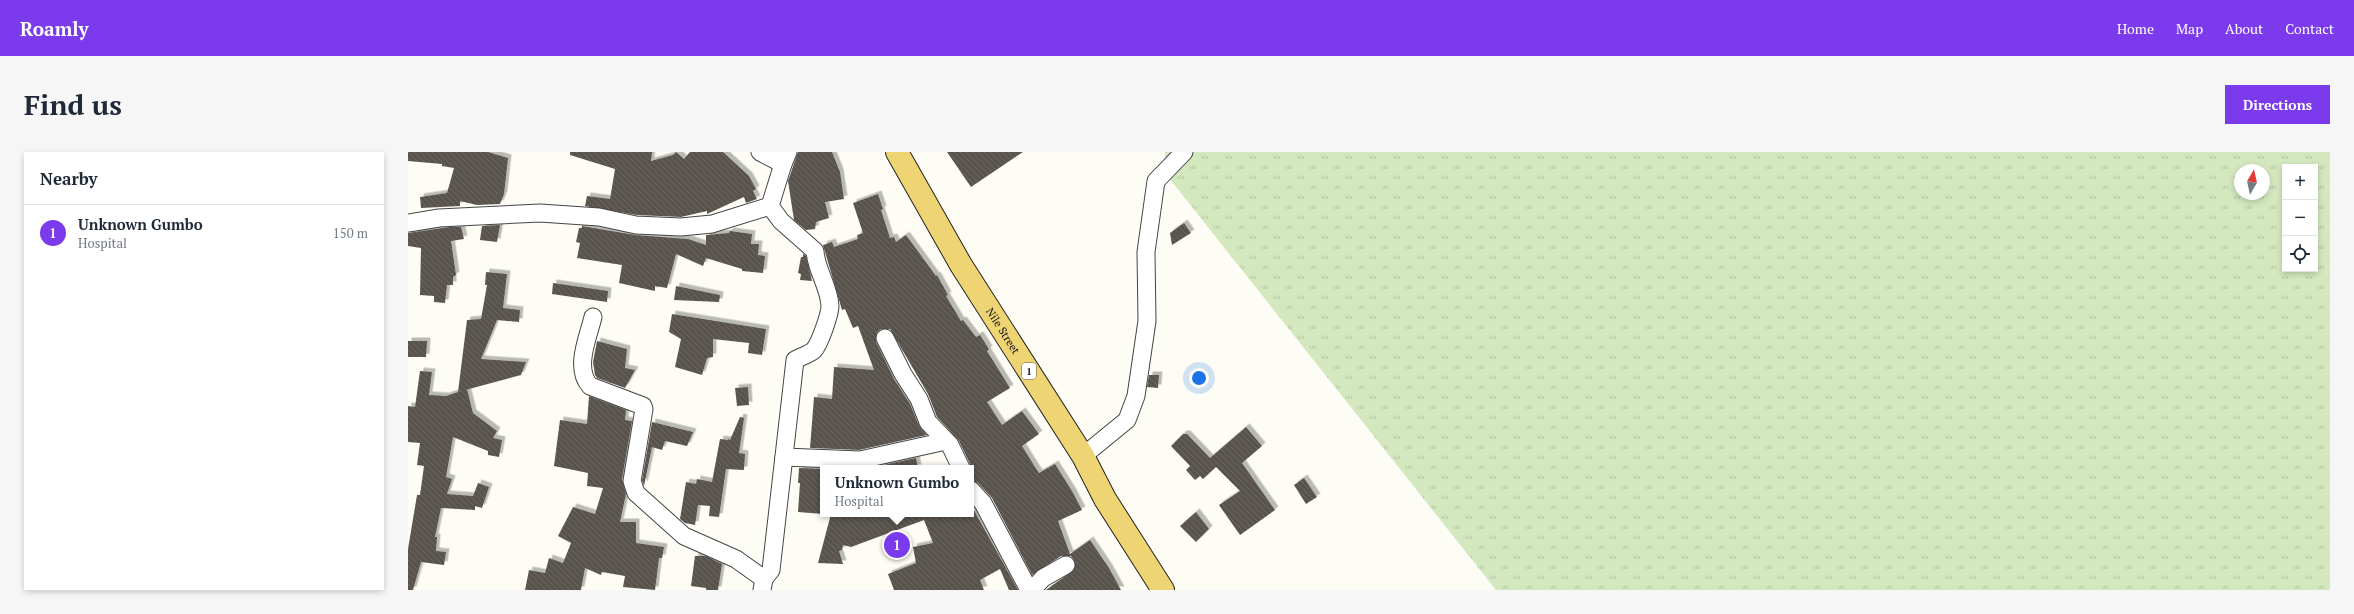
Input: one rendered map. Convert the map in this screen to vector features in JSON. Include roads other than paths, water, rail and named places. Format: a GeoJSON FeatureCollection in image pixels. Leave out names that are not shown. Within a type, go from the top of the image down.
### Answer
{"type":"FeatureCollection","features":[{"type":"Feature","properties":{"kind":"main road","name":"Nile Street"},"geometry":{"type":"LineString","coordinates":[[897,152],[961,265],[1083,456],[1105,499],[1163,590]]}},
{"type":"Feature","properties":{"kind":"street"},"geometry":{"type":"LineString","coordinates":[[760,152],[785,158],[770,206]]}},
{"type":"Feature","properties":{"kind":"street"},"geometry":{"type":"LineString","coordinates":[[1083,456],[1127,420],[1136,396],[1147,321],[1146,252],[1156,181],[1184,152]]}},
{"type":"Feature","properties":{"kind":"street"},"geometry":{"type":"LineString","coordinates":[[408,223],[439,218],[540,213],[599,217],[636,224],[681,227],[712,224],[770,206]]}},
{"type":"Feature","properties":{"kind":"street"},"geometry":{"type":"LineString","coordinates":[[593,317],[581,368],[584,379],[590,386],[643,406],[644,409],[632,481],[636,493],[684,536],[736,559],[763,584],[772,570],[795,360],[814,350],[824,329],[830,306],[825,287],[816,264],[815,251],[781,221],[770,206]]}},
{"type":"Feature","properties":{"kind":"street"},"geometry":{"type":"LineString","coordinates":[[885,338],[903,374],[919,399],[928,422],[946,440],[959,465]]}},
{"type":"Feature","properties":{"kind":"street"},"geometry":{"type":"LineString","coordinates":[[784,457],[860,460],[946,440]]}},
{"type":"Feature","properties":{"kind":"street"},"geometry":{"type":"LineString","coordinates":[[974,493],[983,503],[1031,590],[1043,578],[1066,565]]}},
{"type":"Feature","properties":{"kind":"place","name":"Unknown Gumbo"},"geometry":{"type":"Point","coordinates":[897,545]}}]}
